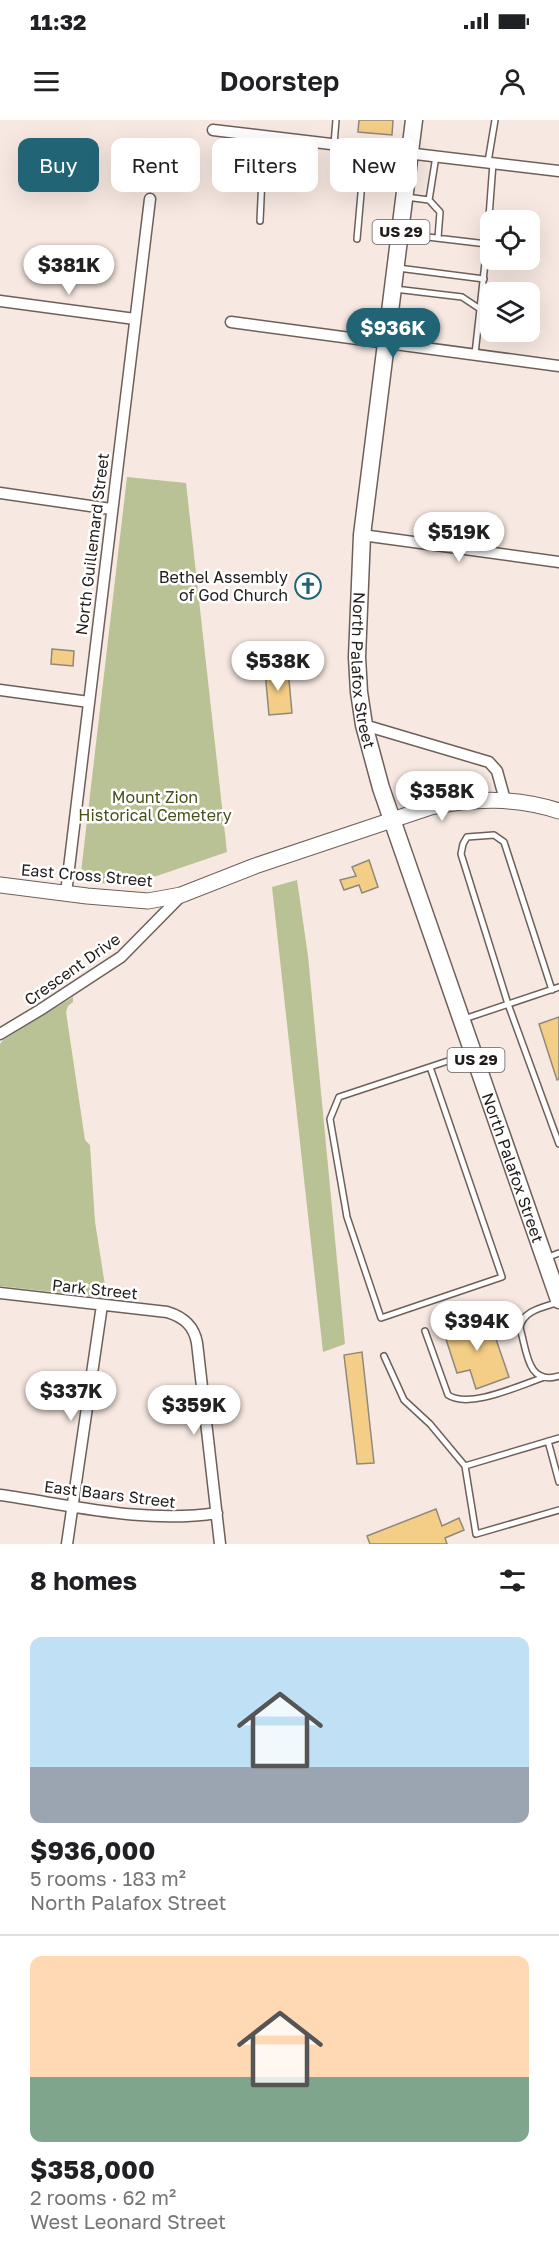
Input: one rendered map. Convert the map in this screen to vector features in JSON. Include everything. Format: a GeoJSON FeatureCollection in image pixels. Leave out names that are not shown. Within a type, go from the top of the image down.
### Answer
{"type":"FeatureCollection","features":[{"type":"Feature","properties":{"kind":"main road","name":"North Palafox Street"},"geometry":{"type":"LineString","coordinates":[[412,138],[414,120]]}},
{"type":"Feature","properties":{"kind":"main road","name":"North Palafox Street"},"geometry":{"type":"LineString","coordinates":[[406,192],[362,535],[357,657],[364,725],[371,758],[473,1053],[552,1256],[559,1301]]}},
{"type":"Feature","properties":{"kind":"street"},"geometry":{"type":"LineString","coordinates":[[213,130],[330,144]]}},
{"type":"Feature","properties":{"kind":"street"},"geometry":{"type":"LineString","coordinates":[[417,154],[559,171]]}},
{"type":"Feature","properties":{"kind":"street","name":"North Guillemard Street"},"geometry":{"type":"LineString","coordinates":[[66,893],[150,199]]}},
{"type":"Feature","properties":{"kind":"street"},"geometry":{"type":"LineString","coordinates":[[0,301],[135,319]]}},
{"type":"Feature","properties":{"kind":"street"},"geometry":{"type":"LineString","coordinates":[[231,322],[559,366]]}},
{"type":"Feature","properties":{"kind":"street"},"geometry":{"type":"LineString","coordinates":[[0,493],[111,509]]}},
{"type":"Feature","properties":{"kind":"street"},"geometry":{"type":"LineString","coordinates":[[362,535],[559,562]]}},
{"type":"Feature","properties":{"kind":"street"},"geometry":{"type":"LineString","coordinates":[[0,690],[88,702]]}},
{"type":"Feature","properties":{"kind":"street"},"geometry":{"type":"LineString","coordinates":[[364,725],[489,762],[497,771],[505,800]]}},
{"type":"Feature","properties":{"kind":"street","name":"East Cross Street"},"geometry":{"type":"LineString","coordinates":[[0,885],[148,901],[181,895],[247,869],[431,807],[455,802],[505,800],[541,805],[559,811]]}},
{"type":"Feature","properties":{"kind":"street","name":"Crescent Drive"},"geometry":{"type":"LineString","coordinates":[[0,1034],[121,957],[181,895]]}},
{"type":"Feature","properties":{"kind":"street","name":"Park Street"},"geometry":{"type":"LineString","coordinates":[[0,1293],[167,1312],[185,1319],[191,1326],[197,1343],[217,1513]]}},
{"type":"Feature","properties":{"kind":"street"},"geometry":{"type":"LineString","coordinates":[[67,1544],[102,1305]]}},
{"type":"Feature","properties":{"kind":"street","name":"East Baars Street"},"geometry":{"type":"LineString","coordinates":[[0,1495],[171,1518],[217,1513]]}},
{"type":"Feature","properties":{"kind":"street"},"geometry":{"type":"LineString","coordinates":[[217,1513],[220,1544]]}},
{"type":"Feature","properties":{"kind":"lane"},"geometry":{"type":"LineString","coordinates":[[334,138],[336,120]]}},
{"type":"Feature","properties":{"kind":"lane"},"geometry":{"type":"LineString","coordinates":[[489,210],[495,120]]}},
{"type":"Feature","properties":{"kind":"lane"},"geometry":{"type":"LineString","coordinates":[[254,135],[254,149],[262,177],[260,221]]}},
{"type":"Feature","properties":{"kind":"lane"},"geometry":{"type":"LineString","coordinates":[[429,200],[436,156]]}},
{"type":"Feature","properties":{"kind":"lane"},"geometry":{"type":"LineString","coordinates":[[357,239],[361,192]]}},
{"type":"Feature","properties":{"kind":"lane"},"geometry":{"type":"LineString","coordinates":[[405,197],[429,200],[440,212],[438,238]]}},
{"type":"Feature","properties":{"kind":"lane"},"geometry":{"type":"LineString","coordinates":[[400,234],[480,243]]}},
{"type":"Feature","properties":{"kind":"lane"},"geometry":{"type":"LineString","coordinates":[[396,268],[484,279]]}},
{"type":"Feature","properties":{"kind":"lane"},"geometry":{"type":"LineString","coordinates":[[484,282],[485,270]]}},
{"type":"Feature","properties":{"kind":"lane"},"geometry":{"type":"LineString","coordinates":[[394,289],[462,297],[480,309],[474,356]]}},
{"type":"Feature","properties":{"kind":"lane"},"geometry":{"type":"LineString","coordinates":[[552,990],[504,842],[494,835],[467,837],[461,854],[508,1004],[559,1144]]}},
{"type":"Feature","properties":{"kind":"lane"},"geometry":{"type":"LineString","coordinates":[[462,1020],[559,987]]}},
{"type":"Feature","properties":{"kind":"lane"},"geometry":{"type":"LineString","coordinates":[[430,1067],[502,1277],[381,1318],[347,1217],[330,1119],[339,1097],[430,1067],[473,1053]]}},
{"type":"Feature","properties":{"kind":"lane"},"geometry":{"type":"LineString","coordinates":[[542,1378],[533,1371],[520,1328],[521,1322],[527,1314],[559,1301]]}},
{"type":"Feature","properties":{"kind":"lane"},"geometry":{"type":"LineString","coordinates":[[425,1331],[448,1395],[453,1398],[467,1400],[542,1378],[549,1379],[559,1376]]}},
{"type":"Feature","properties":{"kind":"lane"},"geometry":{"type":"LineString","coordinates":[[384,1356],[404,1400],[430,1424],[465,1466],[476,1534],[559,1509]]}},
{"type":"Feature","properties":{"kind":"lane"},"geometry":{"type":"LineString","coordinates":[[465,1466],[559,1438]]}},
{"type":"Feature","properties":{"kind":"lane"},"geometry":{"type":"LineString","coordinates":[[548,1441],[559,1482]]}},
{"type":"Feature","properties":{"kind":"green space","name":"Mount Zion Historical Cemetery"},"geometry":{"type":"Polygon","coordinates":[[[127,477],[186,483],[227,852],[142,881],[110,884],[80,881],[127,477]]]}},
{"type":"Feature","properties":{"kind":"green space"},"geometry":{"type":"Polygon","coordinates":[[[297,880],[308,956],[345,1344],[323,1352],[272,887],[297,880]]]}},
{"type":"Feature","properties":{"kind":"green space"},"geometry":{"type":"Polygon","coordinates":[[[73,997],[73,1002],[68,1006],[66,1012],[85,1140],[90,1145],[95,1222],[107,1298],[0,1286],[0,1044],[73,997]]]}},
{"type":"Feature","properties":{"kind":"building"},"geometry":{"type":"Polygon","coordinates":[[[359,120],[393,120],[392,135],[358,132],[359,120]]]}},
{"type":"Feature","properties":{"kind":"building"},"geometry":{"type":"Polygon","coordinates":[[[52,649],[74,651],[73,666],[51,664],[52,649]]]}},
{"type":"Feature","properties":{"kind":"building"},"geometry":{"type":"Polygon","coordinates":[[[288,669],[292,713],[269,715],[265,671],[288,669]]]}},
{"type":"Feature","properties":{"kind":"building"},"geometry":{"type":"Polygon","coordinates":[[[369,860],[378,887],[362,893],[359,885],[344,890],[340,880],[356,876],[352,867],[369,860]]]}},
{"type":"Feature","properties":{"kind":"building"},"geometry":{"type":"Polygon","coordinates":[[[559,1017],[559,1079],[557,1080],[539,1024],[559,1017]]]}},
{"type":"Feature","properties":{"kind":"building"},"geometry":{"type":"Polygon","coordinates":[[[488,1316],[509,1377],[476,1389],[470,1370],[457,1373],[443,1330],[488,1316]]]}},
{"type":"Feature","properties":{"kind":"building"},"geometry":{"type":"Polygon","coordinates":[[[362,1352],[374,1463],[357,1464],[344,1355],[362,1352]]]}},
{"type":"Feature","properties":{"kind":"building"},"geometry":{"type":"Polygon","coordinates":[[[436,1509],[442,1526],[459,1518],[464,1530],[445,1538],[447,1544],[370,1544],[367,1536],[436,1509]]]}},
{"type":"Feature","properties":{"kind":"place","name":"Bethel Assembly of God Church"},"geometry":{"type":"Point","coordinates":[308,586]}}]}
